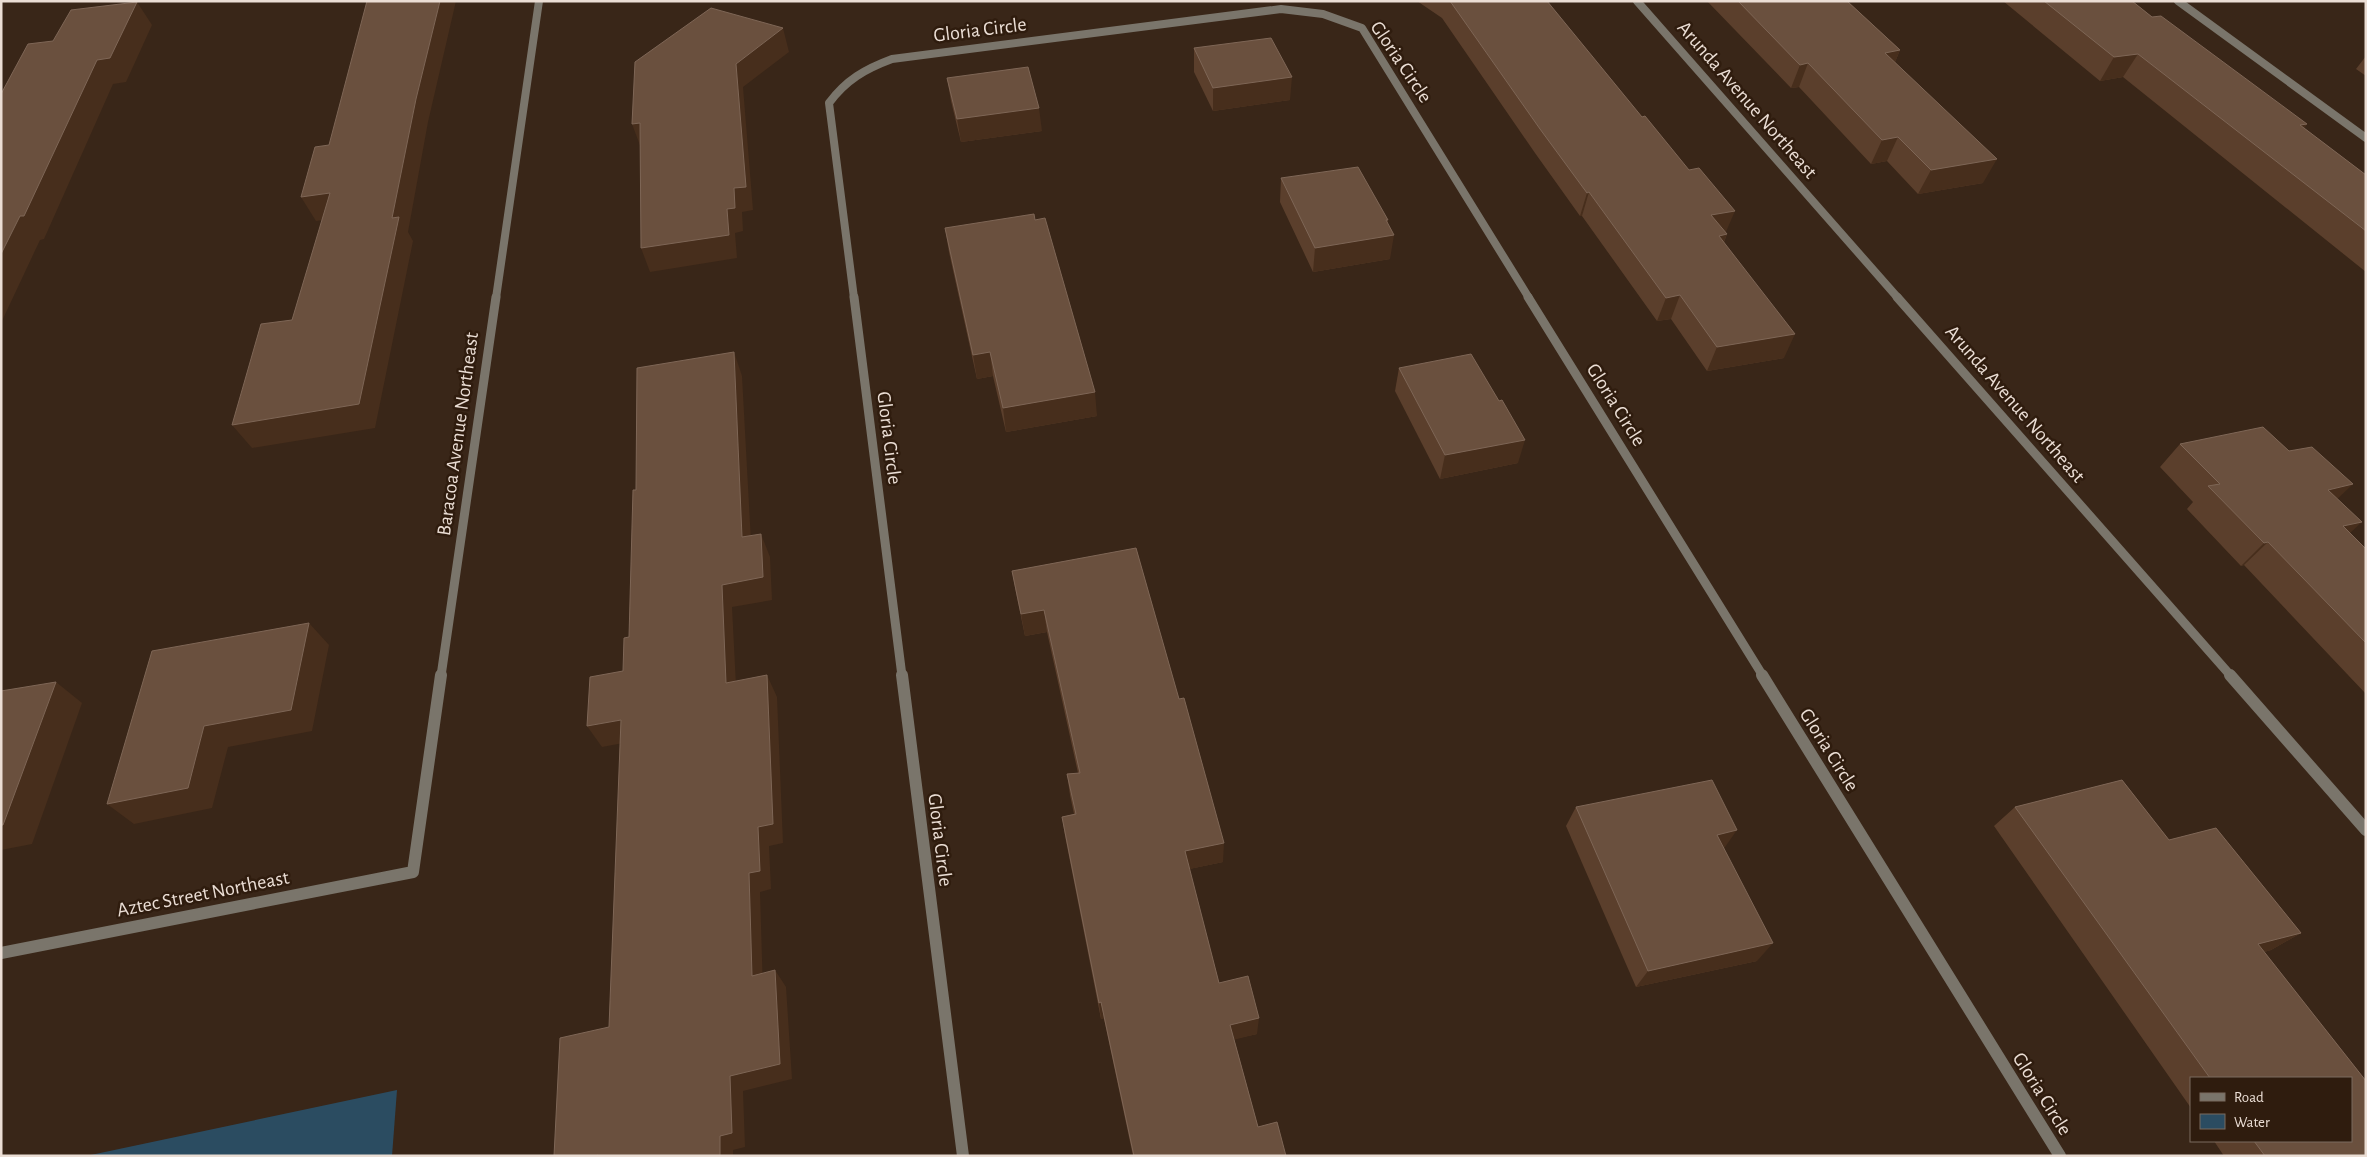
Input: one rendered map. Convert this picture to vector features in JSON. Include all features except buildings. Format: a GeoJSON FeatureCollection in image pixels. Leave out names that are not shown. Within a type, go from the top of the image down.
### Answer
{"type":"FeatureCollection","features":[{"type":"Feature","properties":{"kind":"street","name":"Baracoa Avenue Northeast"},"geometry":{"type":"LineString","coordinates":[[413,872],[539,1]]}},
{"type":"Feature","properties":{"kind":"street","name":"Arunda Avenue Northeast"},"geometry":{"type":"LineString","coordinates":[[1637,1],[2366,830]]}},
{"type":"Feature","properties":{"kind":"street"},"geometry":{"type":"LineString","coordinates":[[2178,1],[2366,138]]}},
{"type":"Feature","properties":{"kind":"street","name":"Gloria Circle"},"geometry":{"type":"LineString","coordinates":[[963,1156],[829,103],[841,86],[864,69],[892,59],[1281,9],[1315,11],[1338,17],[1362,28],[2060,1156]]}},
{"type":"Feature","properties":{"kind":"street","name":"Aztec Street Northeast"},"geometry":{"type":"LineString","coordinates":[[1,953],[413,872]]}},
{"type":"Feature","properties":{"kind":"water"},"geometry":{"type":"Polygon","coordinates":[[[397,1090],[392,1156],[86,1156],[397,1090]]]}}]}
